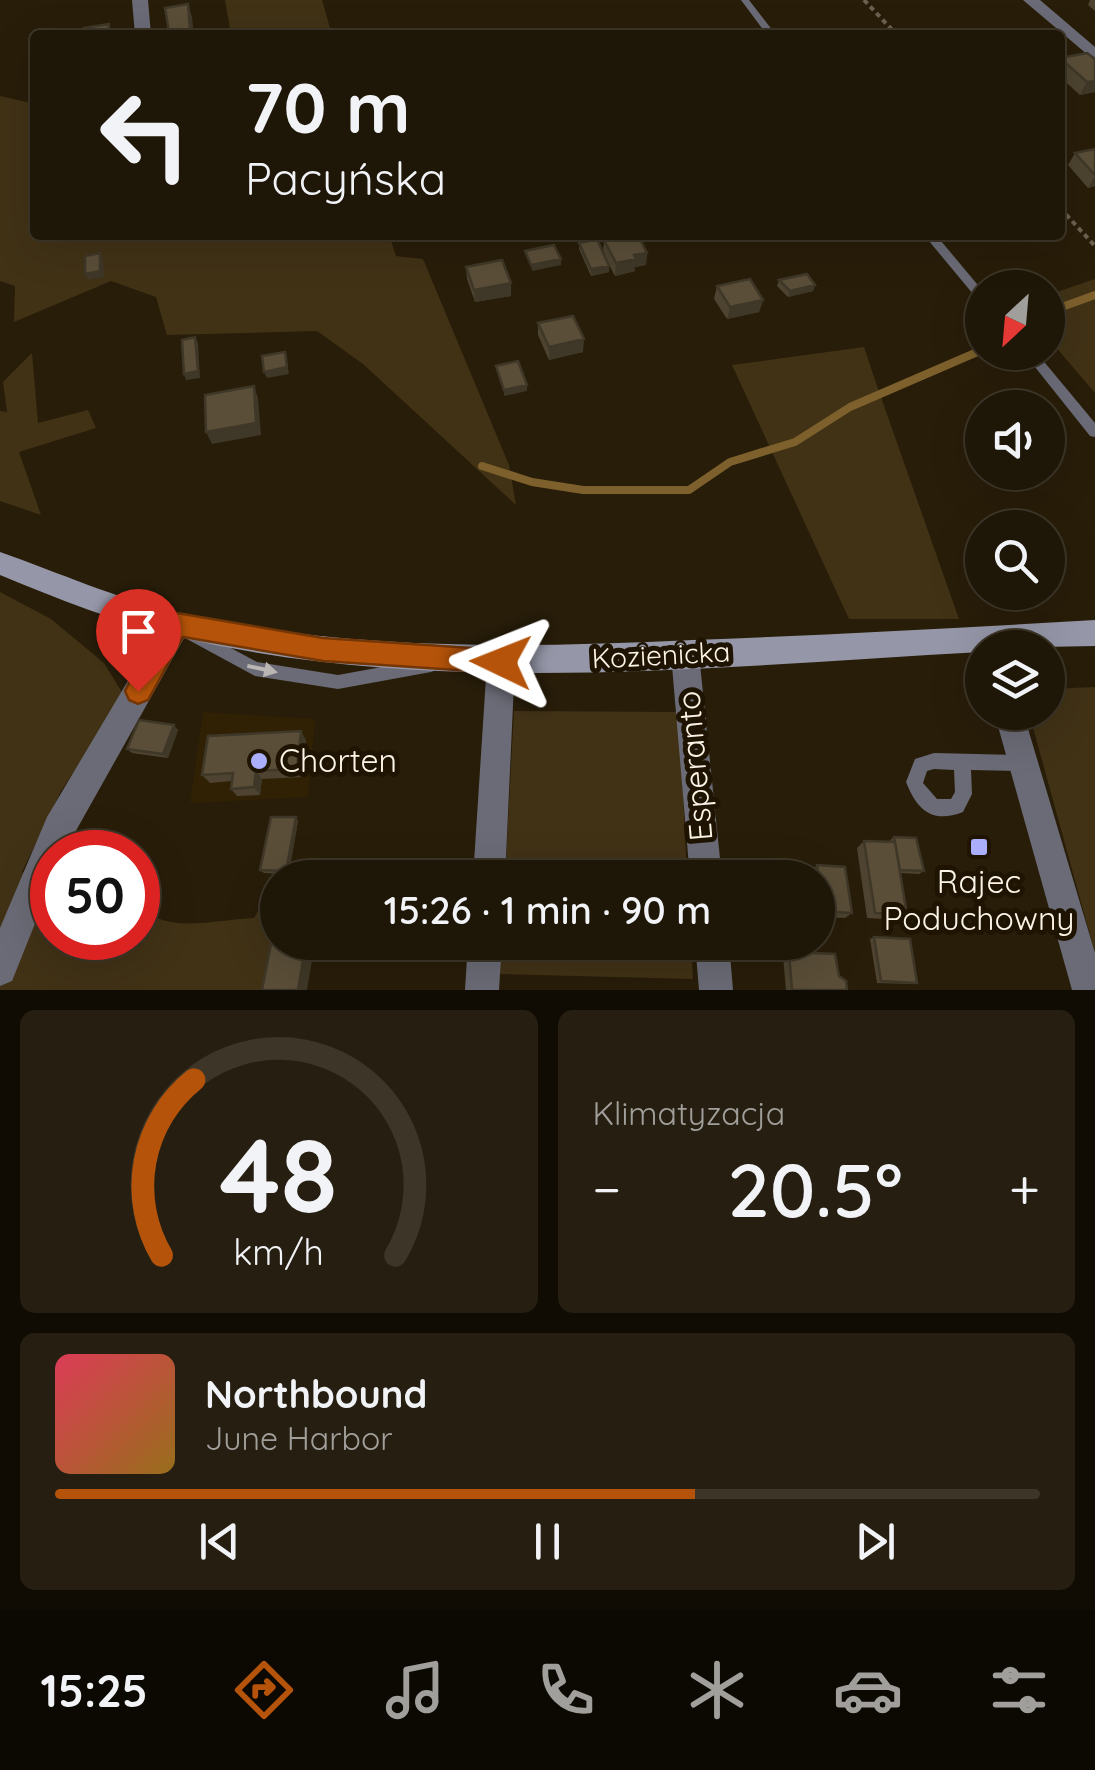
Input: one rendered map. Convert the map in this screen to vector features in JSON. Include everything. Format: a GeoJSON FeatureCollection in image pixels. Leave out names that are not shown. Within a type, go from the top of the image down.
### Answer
{"type":"FeatureCollection","features":[{"type":"Feature","properties":{"kind":"main road","name":"Kozienicka"},"geometry":{"type":"LineString","coordinates":[[0,563],[57,586],[177,624],[323,649],[501,662],[965,647]]}},
{"type":"Feature","properties":{"kind":"main road","name":"Kozienicka"},"geometry":{"type":"LineString","coordinates":[[1065,637],[1095,633]]}},
{"type":"Feature","properties":{"kind":"street"},"geometry":{"type":"LineString","coordinates":[[140,0],[142,30]]}},
{"type":"Feature","properties":{"kind":"street"},"geometry":{"type":"LineString","coordinates":[[1031,0],[1095,56]]}},
{"type":"Feature","properties":{"kind":"street"},"geometry":{"type":"LineString","coordinates":[[0,969],[58,828],[177,624]]}},
{"type":"Feature","properties":{"kind":"street","name":"Esperanto"},"geometry":{"type":"LineString","coordinates":[[685,654],[704,860]]}},
{"type":"Feature","properties":{"kind":"street"},"geometry":{"type":"LineString","coordinates":[[489,860],[501,662]]}},
{"type":"Feature","properties":{"kind":"street"},"geometry":{"type":"LineString","coordinates":[[1013,730],[1089,990]]}},
{"type":"Feature","properties":{"kind":"street"},"geometry":{"type":"LineString","coordinates":[[482,990],[484,960]]}},
{"type":"Feature","properties":{"kind":"street"},"geometry":{"type":"LineString","coordinates":[[714,960],[716,990]]}},
{"type":"Feature","properties":{"kind":"lane"},"geometry":{"type":"LineString","coordinates":[[745,0],[768,30]]}},
{"type":"Feature","properties":{"kind":"lane"},"geometry":{"type":"LineString","coordinates":[[934,240],[965,277]]}},
{"type":"Feature","properties":{"kind":"lane"},"geometry":{"type":"LineString","coordinates":[[1044,370],[1095,432]]}},
{"type":"Feature","properties":{"kind":"lane"},"geometry":{"type":"LineString","coordinates":[[962,762],[1022,762]]}},
{"type":"Feature","properties":{"kind":"path"},"geometry":{"type":"LineString","coordinates":[[864,0],[891,30]]}},
{"type":"Feature","properties":{"kind":"path"},"geometry":{"type":"LineString","coordinates":[[1065,213],[1095,246]]}},
{"type":"Feature","properties":{"kind":"shaded area"},"geometry":{"type":"Polygon","coordinates":[[[225,0],[322,0],[331,30],[230,30],[225,0]]]}},
{"type":"Feature","properties":{"kind":"shaded area"},"geometry":{"type":"Polygon","coordinates":[[[0,96],[30,103],[30,240],[391,240],[396,256],[423,259],[509,465],[516,505],[363,364],[317,331],[167,335],[156,297],[111,281],[14,322],[15,286],[0,281],[0,96]]]}},
{"type":"Feature","properties":{"kind":"shaded area"},"geometry":{"type":"Polygon","coordinates":[[[1095,279],[1095,393],[1065,358],[1065,289],[1095,279]]]}},
{"type":"Feature","properties":{"kind":"shaded area"},"geometry":{"type":"Polygon","coordinates":[[[864,347],[959,619],[849,619],[732,365],[864,347]]]}},
{"type":"Feature","properties":{"kind":"shaded area"},"geometry":{"type":"Polygon","coordinates":[[[32,353],[38,423],[88,410],[96,428],[19,452],[41,515],[0,501],[0,411],[7,412],[3,382],[32,353]]]}},
{"type":"Feature","properties":{"kind":"shaded area"},"geometry":{"type":"Polygon","coordinates":[[[0,592],[51,619],[104,663],[125,697],[61,791],[42,830],[30,830],[30,855],[22,872],[30,873],[30,960],[160,960],[160,919],[192,923],[254,918],[260,908],[260,960],[275,960],[270,990],[0,990],[0,592]]]}},
{"type":"Feature","properties":{"kind":"shaded area"},"geometry":{"type":"Polygon","coordinates":[[[1095,687],[1095,953],[1034,730],[1065,730],[1065,688],[1095,687]]]}},
{"type":"Feature","properties":{"kind":"shaded area"},"geometry":{"type":"Polygon","coordinates":[[[514,711],[679,712],[686,860],[506,860],[514,711]]]}},
{"type":"Feature","properties":{"kind":"shaded area"},"geometry":{"type":"Polygon","coordinates":[[[203,712],[315,719],[308,797],[190,803],[203,712]]]}},
{"type":"Feature","properties":{"kind":"shaded area"},"geometry":{"type":"Polygon","coordinates":[[[500,960],[692,960],[693,979],[499,974],[500,960]]]}},
{"type":"Feature","properties":{"kind":"building"},"geometry":{"type":"Polygon","coordinates":[[[188,4],[190,29],[169,30],[165,8],[188,4]]]}},
{"type":"Feature","properties":{"kind":"building"},"geometry":{"type":"Polygon","coordinates":[[[109,24],[109,30],[84,28],[109,24]]]}},
{"type":"Feature","properties":{"kind":"building"},"geometry":{"type":"Polygon","coordinates":[[[1087,53],[1095,59],[1095,81],[1087,82],[1065,62],[1065,57],[1087,53]]]}},
{"type":"Feature","properties":{"kind":"building"},"geometry":{"type":"Polygon","coordinates":[[[1095,149],[1095,175],[1075,153],[1095,149]]]}},
{"type":"Feature","properties":{"kind":"building"},"geometry":{"type":"Polygon","coordinates":[[[597,240],[609,266],[591,269],[579,243],[597,240]]]}},
{"type":"Feature","properties":{"kind":"building"},"geometry":{"type":"Polygon","coordinates":[[[604,240],[640,240],[647,253],[616,263],[604,240]]]}},
{"type":"Feature","properties":{"kind":"building"},"geometry":{"type":"Polygon","coordinates":[[[554,245],[561,259],[531,265],[525,251],[554,245]]]}},
{"type":"Feature","properties":{"kind":"building"},"geometry":{"type":"Polygon","coordinates":[[[100,253],[100,271],[85,274],[85,256],[100,253]]]}},
{"type":"Feature","properties":{"kind":"building"},"geometry":{"type":"Polygon","coordinates":[[[502,260],[511,283],[474,290],[466,267],[502,260]]]}},
{"type":"Feature","properties":{"kind":"building"},"geometry":{"type":"Polygon","coordinates":[[[807,274],[815,285],[790,291],[779,280],[807,274]]]}},
{"type":"Feature","properties":{"kind":"building"},"geometry":{"type":"Polygon","coordinates":[[[750,279],[763,300],[730,307],[717,286],[750,279]]]}},
{"type":"Feature","properties":{"kind":"building"},"geometry":{"type":"Polygon","coordinates":[[[573,316],[584,339],[549,347],[538,323],[573,316]]]}},
{"type":"Feature","properties":{"kind":"building"},"geometry":{"type":"Polygon","coordinates":[[[195,337],[198,371],[184,374],[182,340],[195,337]]]}},
{"type":"Feature","properties":{"kind":"building"},"geometry":{"type":"Polygon","coordinates":[[[285,352],[287,367],[264,372],[262,356],[285,352]]]}},
{"type":"Feature","properties":{"kind":"building"},"geometry":{"type":"Polygon","coordinates":[[[518,361],[527,385],[504,390],[496,366],[518,361]]]}},
{"type":"Feature","properties":{"kind":"building"},"geometry":{"type":"Polygon","coordinates":[[[254,386],[256,423],[206,432],[205,395],[254,386]]]}},
{"type":"Feature","properties":{"kind":"building"},"geometry":{"type":"Polygon","coordinates":[[[139,720],[174,725],[163,754],[127,749],[139,720]]]}},
{"type":"Feature","properties":{"kind":"building","name":"Chorten"},"geometry":{"type":"Polygon","coordinates":[[[301,731],[297,769],[256,771],[254,787],[231,789],[233,773],[202,775],[208,736],[301,731]]]}},
{"type":"Feature","properties":{"kind":"building"},"geometry":{"type":"Polygon","coordinates":[[[271,817],[296,817],[288,860],[262,860],[271,817]]]}},
{"type":"Feature","properties":{"kind":"building"},"geometry":{"type":"Polygon","coordinates":[[[894,837],[916,838],[924,871],[900,870],[894,837]]]}},
{"type":"Feature","properties":{"kind":"building"},"geometry":{"type":"Polygon","coordinates":[[[864,841],[895,842],[907,915],[875,913],[864,841]]]}},
{"type":"Feature","properties":{"kind":"building"},"geometry":{"type":"Polygon","coordinates":[[[835,866],[845,867],[852,913],[835,912],[835,866]]]}},
{"type":"Feature","properties":{"kind":"building"},"geometry":{"type":"Polygon","coordinates":[[[874,937],[910,939],[917,983],[881,981],[874,937]]]}},
{"type":"Feature","properties":{"kind":"building"},"geometry":{"type":"Polygon","coordinates":[[[835,954],[839,976],[846,981],[847,990],[792,990],[790,960],[835,960],[835,954]]]}},
{"type":"Feature","properties":{"kind":"building"},"geometry":{"type":"Polygon","coordinates":[[[268,960],[303,960],[298,990],[262,990],[268,960]]]}},
{"type":"Feature","properties":{"kind":"waterway"},"geometry":{"type":"LineString","coordinates":[[1065,306],[1095,295]]}},
{"type":"Feature","properties":{"kind":"waterway"},"geometry":{"type":"LineString","coordinates":[[482,466],[532,482],[583,490],[689,490],[730,462],[795,442],[850,407],[965,357]]}},
{"type":"Feature","properties":{"kind":"place","name":"Chorten"},"geometry":{"type":"Point","coordinates":[259,761]}},
{"type":"Feature","properties":{"kind":"place","name":"Rajec Poduchowny"},"geometry":{"type":"Point","coordinates":[979,847]}},
{"type":"Feature","properties":{"kind":"route"},"geometry":{"type":"LineString","coordinates":[[138,691],[177,624],[250,640],[323,649],[501,662]]}}]}
